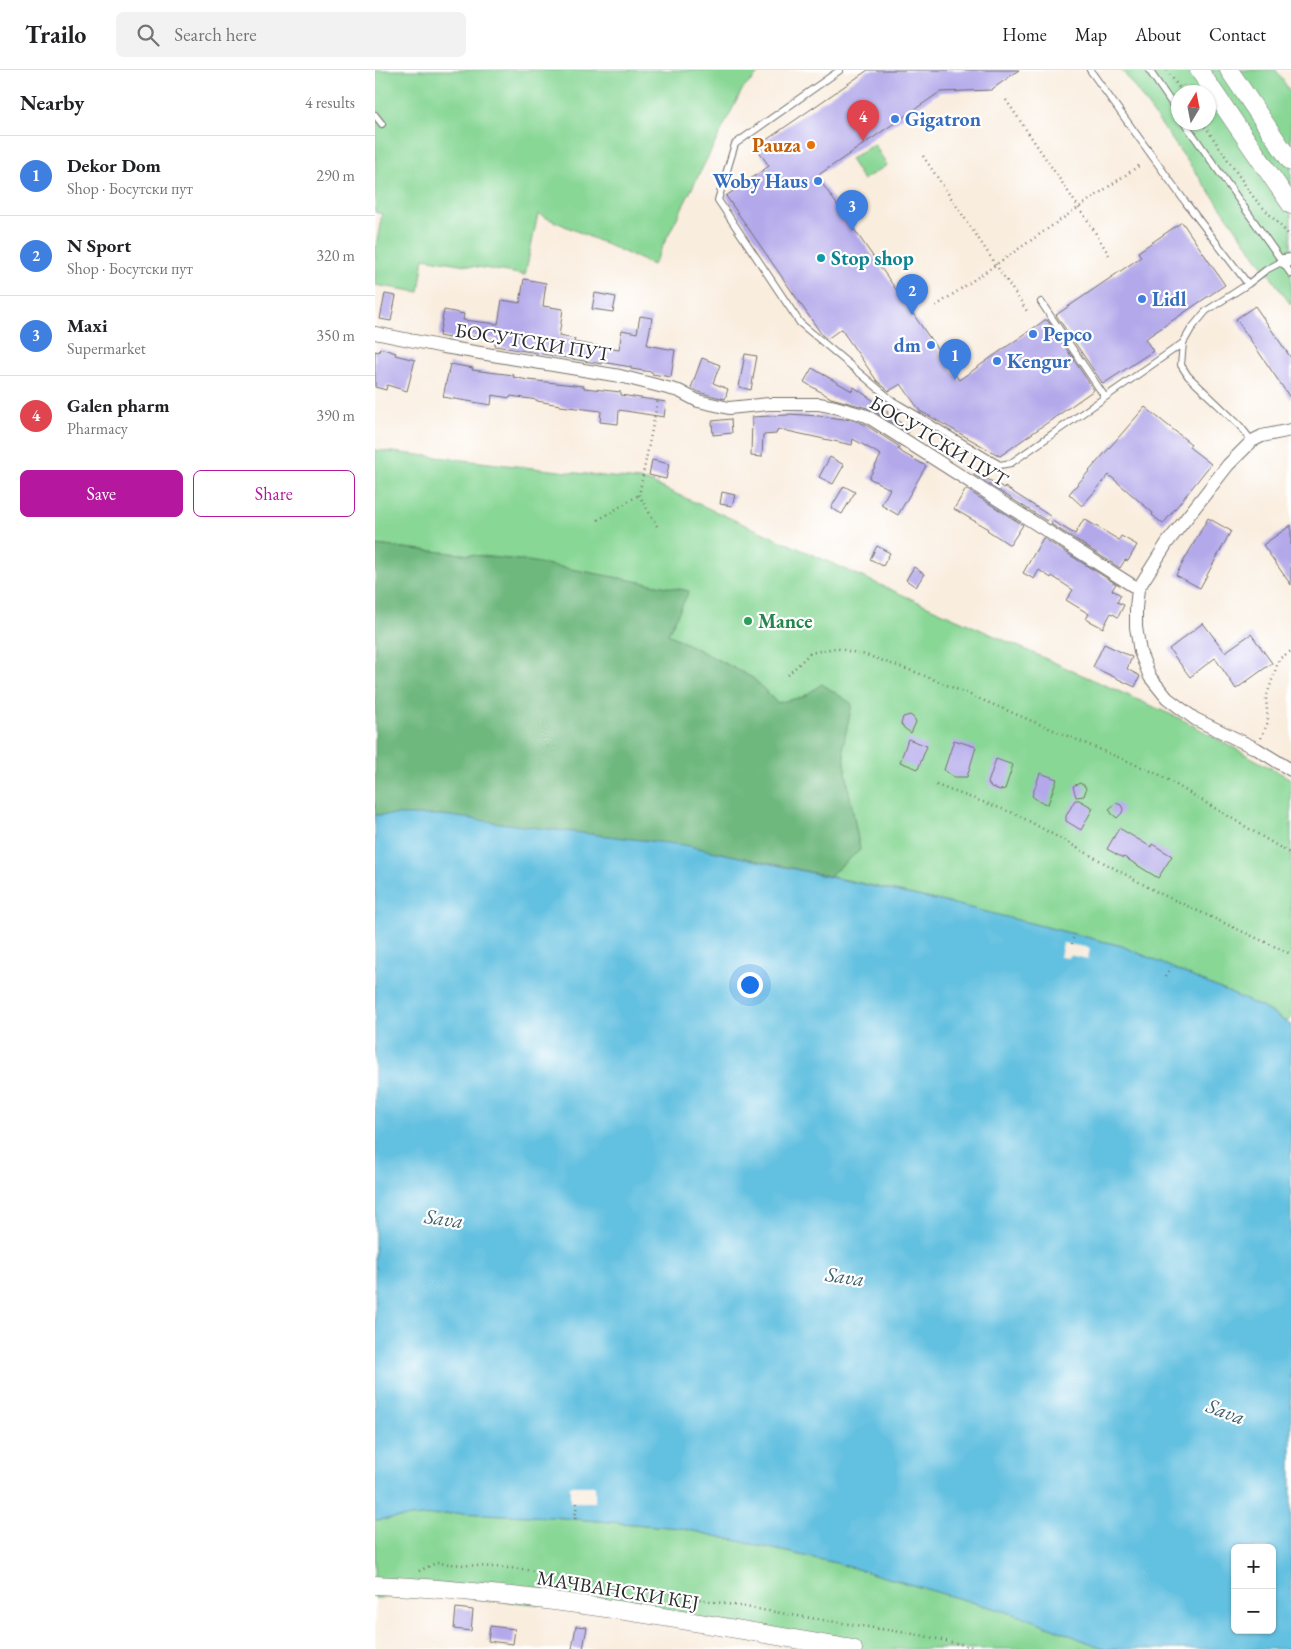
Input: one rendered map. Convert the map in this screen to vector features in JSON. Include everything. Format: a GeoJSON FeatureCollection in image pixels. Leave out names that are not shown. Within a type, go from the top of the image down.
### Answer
{"type":"FeatureCollection","features":[{"type":"Feature","properties":{"kind":"street"},"geometry":{"type":"LineString","coordinates":[[1199,70],[1291,205]]}},
{"type":"Feature","properties":{"kind":"street"},"geometry":{"type":"LineString","coordinates":[[1229,70],[1291,162]]}},
{"type":"Feature","properties":{"kind":"street","name":"БОСУТСКИ ПУТ"},"geometry":{"type":"LineString","coordinates":[[375,333],[621,376],[660,385],[679,391],[698,401],[729,408],[769,404],[819,404],[867,416],[1138,589]]}},
{"type":"Feature","properties":{"kind":"street"},"geometry":{"type":"LineString","coordinates":[[1291,430],[1262,436],[1252,441],[1228,465],[1167,544],[1138,589],[1137,627],[1141,652],[1150,677],[1167,698],[1195,719],[1257,749],[1291,770]]}},
{"type":"Feature","properties":{"kind":"street","name":"МАЧВАНСКИ КЕЈ"},"geometry":{"type":"LineString","coordinates":[[375,1585],[519,1596],[853,1649]]}},
{"type":"Feature","properties":{"kind":"lane"},"geometry":{"type":"LineString","coordinates":[[840,70],[735,144],[718,200],[800,323],[893,401],[1000,465],[1011,464],[1183,343]]}},
{"type":"Feature","properties":{"kind":"lane"},"geometry":{"type":"LineString","coordinates":[[1091,70],[1248,284]]}},
{"type":"Feature","properties":{"kind":"lane"},"geometry":{"type":"LineString","coordinates":[[1149,70],[1171,102]]}},
{"type":"Feature","properties":{"kind":"lane"},"geometry":{"type":"LineString","coordinates":[[375,114],[382,124]]}},
{"type":"Feature","properties":{"kind":"lane"},"geometry":{"type":"LineString","coordinates":[[1190,130],[1287,260],[1291,274]]}},
{"type":"Feature","properties":{"kind":"lane"},"geometry":{"type":"LineString","coordinates":[[1252,441],[1188,376],[1181,365],[1183,343],[1191,329],[1206,311],[1266,270],[1287,260]]}},
{"type":"Feature","properties":{"kind":"lane"},"geometry":{"type":"LineString","coordinates":[[1041,302],[1105,397]]}},
{"type":"Feature","properties":{"kind":"path"},"geometry":{"type":"LineString","coordinates":[[1167,70],[1177,85]]}},
{"type":"Feature","properties":{"kind":"path"},"geometry":{"type":"LineString","coordinates":[[1006,100],[1109,255]]}},
{"type":"Feature","properties":{"kind":"path"},"geometry":{"type":"LineString","coordinates":[[1207,130],[1253,198],[1291,237]]}},
{"type":"Feature","properties":{"kind":"path"},"geometry":{"type":"LineString","coordinates":[[923,156],[994,265],[1027,311]]}},
{"type":"Feature","properties":{"kind":"path"},"geometry":{"type":"LineString","coordinates":[[936,306],[1141,165]]}},
{"type":"Feature","properties":{"kind":"path"},"geometry":{"type":"LineString","coordinates":[[657,526],[639,495],[660,385]]}},
{"type":"Feature","properties":{"kind":"path"},"geometry":{"type":"LineString","coordinates":[[597,520],[639,495]]}},
{"type":"Feature","properties":{"kind":"path"},"geometry":{"type":"LineString","coordinates":[[788,675],[810,653],[835,648],[867,655],[919,673],[1158,774],[1291,854]]}},
{"type":"Feature","properties":{"kind":"path"},"geometry":{"type":"LineString","coordinates":[[1257,749],[1268,722],[1266,698],[1279,659],[1291,651]]}},
{"type":"Feature","properties":{"kind":"path"},"geometry":{"type":"LineString","coordinates":[[936,785],[1016,814],[1157,892],[1291,954]]}},
{"type":"Feature","properties":{"kind":"path"},"geometry":{"type":"LineString","coordinates":[[1072,944],[1074,934]]}},
{"type":"Feature","properties":{"kind":"path"},"geometry":{"type":"LineString","coordinates":[[1167,976],[1171,967]]}},
{"type":"Feature","properties":{"kind":"path"},"geometry":{"type":"LineString","coordinates":[[575,1519],[577,1502]]}},
{"type":"Feature","properties":{"kind":"path"},"geometry":{"type":"LineString","coordinates":[[421,1570],[436,1563],[522,1569],[920,1635],[981,1649]]}},
{"type":"Feature","properties":{"kind":"green space"},"geometry":{"type":"Polygon","coordinates":[[[375,70],[762,70],[742,90],[653,265],[538,214],[525,275],[424,258],[419,292],[375,285],[375,251],[382,214],[375,212],[375,70]]]}},
{"type":"Feature","properties":{"kind":"green space"},"geometry":{"type":"Polygon","coordinates":[[[1122,70],[1276,70],[1291,93],[1291,305],[1122,70]]]}},
{"type":"Feature","properties":{"kind":"green space"},"geometry":{"type":"Polygon","coordinates":[[[874,144],[887,165],[863,180],[850,159],[874,144]]]}},
{"type":"Feature","properties":{"kind":"green space"},"geometry":{"type":"Polygon","coordinates":[[[375,450],[647,481],[1181,719],[1291,779],[1291,1019],[1286,1022],[1262,1007],[1122,946],[958,905],[829,876],[860,850],[848,786],[843,746],[852,704],[822,684],[803,697],[777,703],[753,678],[668,634],[689,591],[528,561],[375,545],[375,450]]]}},
{"type":"Feature","properties":{"kind":"green space"},"geometry":{"type":"Polygon","coordinates":[[[375,545],[528,561],[689,591],[668,634],[753,678],[777,703],[803,697],[822,684],[852,704],[843,746],[848,786],[860,850],[829,876],[684,845],[443,815],[375,815],[375,545]]]}},
{"type":"Feature","properties":{"kind":"green space"},"geometry":{"type":"Polygon","coordinates":[[[458,1513],[552,1517],[680,1528],[836,1563],[1027,1618],[1105,1649],[857,1649],[605,1610],[442,1596],[375,1598],[375,1520],[458,1513]]]}},
{"type":"Feature","properties":{"kind":"water","name":"Sava"},"geometry":{"type":"Polygon","coordinates":[[[375,815],[443,815],[684,845],[958,905],[1122,946],[1262,1007],[1291,1025],[1291,1649],[1105,1649],[1027,1618],[836,1563],[680,1528],[552,1517],[459,1513],[375,1520],[375,815]]]}},
{"type":"Feature","properties":{"kind":"pier"},"geometry":{"type":"Polygon","coordinates":[[[1063,943],[1090,948],[1088,959],[1069,955],[1068,958],[1060,957],[1063,943]]]}},
{"type":"Feature","properties":{"kind":"pier"},"geometry":{"type":"Polygon","coordinates":[[[570,1486],[595,1486],[595,1502],[570,1502],[570,1486]]]}},
{"type":"Feature","properties":{"kind":"building","name":"Stop shop"},"geometry":{"type":"Polygon","coordinates":[[[868,70],[1019,70],[991,90],[940,92],[817,176],[959,380],[1047,320],[1094,390],[1000,456],[920,411],[901,384],[889,391],[877,381],[841,329],[827,339],[822,335],[726,196],[769,166],[756,147],[868,70]]]}},
{"type":"Feature","properties":{"kind":"building","name":"Lidl"},"geometry":{"type":"Polygon","coordinates":[[[1182,222],[1225,285],[1145,339],[1153,351],[1103,384],[1056,315],[1141,257],[1138,252],[1182,222]]]}},
{"type":"Feature","properties":{"kind":"building"},"geometry":{"type":"Polygon","coordinates":[[[524,279],[546,283],[543,306],[563,309],[559,336],[575,339],[574,342],[619,350],[622,330],[637,333],[640,316],[652,318],[647,345],[675,350],[671,377],[631,369],[631,367],[495,346],[496,339],[460,335],[459,340],[439,336],[444,310],[464,314],[463,320],[498,324],[502,300],[520,303],[524,279]]]}},
{"type":"Feature","properties":{"kind":"building"},"geometry":{"type":"Polygon","coordinates":[[[595,293],[616,297],[613,312],[592,309],[595,293]]]}},
{"type":"Feature","properties":{"kind":"building"},"geometry":{"type":"Polygon","coordinates":[[[385,294],[396,296],[391,321],[380,319],[385,294]]]}},
{"type":"Feature","properties":{"kind":"building"},"geometry":{"type":"Polygon","coordinates":[[[1255,306],[1291,358],[1291,399],[1236,319],[1255,306]]]}},
{"type":"Feature","properties":{"kind":"building"},"geometry":{"type":"Polygon","coordinates":[[[380,348],[396,353],[395,355],[415,360],[407,391],[387,385],[386,390],[375,387],[375,351],[379,352],[380,348]]]}},
{"type":"Feature","properties":{"kind":"building"},"geometry":{"type":"Polygon","coordinates":[[[745,354],[757,356],[751,390],[739,387],[745,354]]]}},
{"type":"Feature","properties":{"kind":"building"},"geometry":{"type":"Polygon","coordinates":[[[702,358],[720,365],[713,383],[728,389],[725,399],[701,393],[691,388],[702,358]]]}},
{"type":"Feature","properties":{"kind":"building"},"geometry":{"type":"Polygon","coordinates":[[[450,364],[473,368],[472,370],[514,375],[513,377],[528,380],[584,386],[584,388],[621,392],[621,395],[666,402],[664,417],[619,410],[618,424],[600,422],[601,411],[560,406],[537,400],[492,395],[491,405],[443,397],[450,364]]]}},
{"type":"Feature","properties":{"kind":"building"},"geometry":{"type":"Polygon","coordinates":[[[812,368],[852,391],[854,387],[888,412],[887,414],[911,429],[908,433],[871,409],[831,398],[804,382],[812,368]]]}},
{"type":"Feature","properties":{"kind":"building"},"geometry":{"type":"Polygon","coordinates":[[[1145,407],[1191,444],[1189,447],[1211,464],[1163,524],[1109,475],[1082,506],[1069,494],[1145,407]]]}},
{"type":"Feature","properties":{"kind":"building"},"geometry":{"type":"Polygon","coordinates":[[[788,414],[853,420],[864,424],[900,447],[898,449],[903,453],[926,466],[898,515],[881,505],[890,489],[869,478],[881,455],[853,439],[852,445],[778,429],[776,434],[763,435],[762,457],[751,456],[752,417],[788,414]]]}},
{"type":"Feature","properties":{"kind":"building"},"geometry":{"type":"Polygon","coordinates":[[[731,419],[732,433],[713,435],[712,421],[731,419]]]}},
{"type":"Feature","properties":{"kind":"building"},"geometry":{"type":"Polygon","coordinates":[[[830,457],[844,465],[833,484],[819,477],[830,457]]]}},
{"type":"Feature","properties":{"kind":"building"},"geometry":{"type":"Polygon","coordinates":[[[652,460],[669,464],[666,479],[649,475],[652,460]]]}},
{"type":"Feature","properties":{"kind":"building"},"geometry":{"type":"Polygon","coordinates":[[[976,473],[1005,487],[1050,516],[1047,521],[974,475],[976,473]]]}},
{"type":"Feature","properties":{"kind":"building"},"geometry":{"type":"Polygon","coordinates":[[[844,486],[855,492],[842,514],[831,508],[844,486]]]}},
{"type":"Feature","properties":{"kind":"building"},"geometry":{"type":"Polygon","coordinates":[[[966,489],[1023,525],[1010,545],[988,529],[954,509],[966,489]]]}},
{"type":"Feature","properties":{"kind":"building"},"geometry":{"type":"Polygon","coordinates":[[[722,492],[735,495],[732,506],[720,504],[722,492]]]}},
{"type":"Feature","properties":{"kind":"building"},"geometry":{"type":"Polygon","coordinates":[[[1208,518],[1231,531],[1200,588],[1176,575],[1208,518]]]}},
{"type":"Feature","properties":{"kind":"building"},"geometry":{"type":"Polygon","coordinates":[[[1084,519],[1119,540],[1121,536],[1137,545],[1128,561],[1125,560],[1120,568],[1051,524],[1052,521],[1075,534],[1084,519]]]}},
{"type":"Feature","properties":{"kind":"building"},"geometry":{"type":"Polygon","coordinates":[[[1291,525],[1291,585],[1263,545],[1291,525]]]}},
{"type":"Feature","properties":{"kind":"building"},"geometry":{"type":"Polygon","coordinates":[[[1043,538],[1116,584],[1112,590],[1121,595],[1117,602],[1124,605],[1118,617],[1111,613],[1103,628],[1086,619],[1089,614],[1066,600],[1073,590],[1039,570],[1034,579],[1023,573],[1043,538]]]}},
{"type":"Feature","properties":{"kind":"building"},"geometry":{"type":"Polygon","coordinates":[[[877,546],[890,553],[883,566],[870,559],[877,546]]]}},
{"type":"Feature","properties":{"kind":"building"},"geometry":{"type":"Polygon","coordinates":[[[914,567],[924,574],[916,587],[906,580],[914,567]]]}},
{"type":"Feature","properties":{"kind":"building"},"geometry":{"type":"Polygon","coordinates":[[[1203,623],[1225,652],[1251,634],[1272,663],[1236,689],[1215,658],[1190,677],[1169,649],[1203,623]]]}},
{"type":"Feature","properties":{"kind":"building"},"geometry":{"type":"Polygon","coordinates":[[[1104,644],[1132,657],[1127,669],[1140,676],[1135,687],[1093,667],[1104,644]]]}},
{"type":"Feature","properties":{"kind":"building"},"geometry":{"type":"Polygon","coordinates":[[[910,715],[916,722],[911,733],[901,724],[903,717],[910,715]]]}},
{"type":"Feature","properties":{"kind":"building"},"geometry":{"type":"Polygon","coordinates":[[[908,739],[927,746],[918,769],[900,762],[908,739]]]}},
{"type":"Feature","properties":{"kind":"building"},"geometry":{"type":"Polygon","coordinates":[[[954,740],[976,747],[967,777],[954,777],[944,770],[954,740]]]}},
{"type":"Feature","properties":{"kind":"building"},"geometry":{"type":"Polygon","coordinates":[[[996,759],[1013,765],[1005,789],[1000,790],[991,787],[988,783],[996,759]]]}},
{"type":"Feature","properties":{"kind":"building"},"geometry":{"type":"Polygon","coordinates":[[[1040,773],[1057,779],[1048,804],[1040,802],[1032,796],[1040,773]]]}},
{"type":"Feature","properties":{"kind":"building"},"geometry":{"type":"Polygon","coordinates":[[[1080,783],[1085,786],[1086,790],[1084,796],[1076,797],[1073,786],[1080,783]]]}},
{"type":"Feature","properties":{"kind":"building"},"geometry":{"type":"Polygon","coordinates":[[[1075,800],[1079,800],[1093,808],[1081,830],[1066,821],[1066,816],[1075,800]]]}},
{"type":"Feature","properties":{"kind":"building"},"geometry":{"type":"Polygon","coordinates":[[[1116,803],[1121,805],[1123,809],[1117,818],[1109,809],[1116,803]]]}},
{"type":"Feature","properties":{"kind":"building"},"geometry":{"type":"Polygon","coordinates":[[[1119,828],[1151,847],[1152,844],[1172,856],[1158,878],[1107,849],[1119,828]]]}},
{"type":"Feature","properties":{"kind":"building"},"geometry":{"type":"Polygon","coordinates":[[[456,1608],[473,1610],[471,1631],[454,1629],[456,1608]]]}},
{"type":"Feature","properties":{"kind":"building"},"geometry":{"type":"Polygon","coordinates":[[[490,1626],[515,1629],[513,1644],[488,1641],[490,1626]]]}},
{"type":"Feature","properties":{"kind":"building"},"geometry":{"type":"Polygon","coordinates":[[[576,1626],[587,1627],[583,1649],[572,1649],[576,1626]]]}},
{"type":"Feature","properties":{"kind":"place","name":"Gigatron"},"geometry":{"type":"Point","coordinates":[895,119]}},
{"type":"Feature","properties":{"kind":"place","name":"Galen pharm"},"geometry":{"type":"Point","coordinates":[863,141]}},
{"type":"Feature","properties":{"kind":"place","name":"Pauza"},"geometry":{"type":"Point","coordinates":[811,145]}},
{"type":"Feature","properties":{"kind":"place","name":"Woby Haus"},"geometry":{"type":"Point","coordinates":[818,181]}},
{"type":"Feature","properties":{"kind":"place","name":"Maxi"},"geometry":{"type":"Point","coordinates":[852,231]}},
{"type":"Feature","properties":{"kind":"place","name":"Stop shop"},"geometry":{"type":"Point","coordinates":[821,258]}},
{"type":"Feature","properties":{"kind":"place","name":"Lidl"},"geometry":{"type":"Point","coordinates":[1142,299]}},
{"type":"Feature","properties":{"kind":"place","name":"N Sport"},"geometry":{"type":"Point","coordinates":[912,315]}},
{"type":"Feature","properties":{"kind":"place","name":"Pepco"},"geometry":{"type":"Point","coordinates":[1033,334]}},
{"type":"Feature","properties":{"kind":"place","name":"dm"},"geometry":{"type":"Point","coordinates":[931,345]}},
{"type":"Feature","properties":{"kind":"place","name":"Kengur"},"geometry":{"type":"Point","coordinates":[997,361]}},
{"type":"Feature","properties":{"kind":"place","name":"Dekor Dom"},"geometry":{"type":"Point","coordinates":[955,380]}},
{"type":"Feature","properties":{"kind":"place","name":"Mance"},"geometry":{"type":"Point","coordinates":[748,621]}}]}
